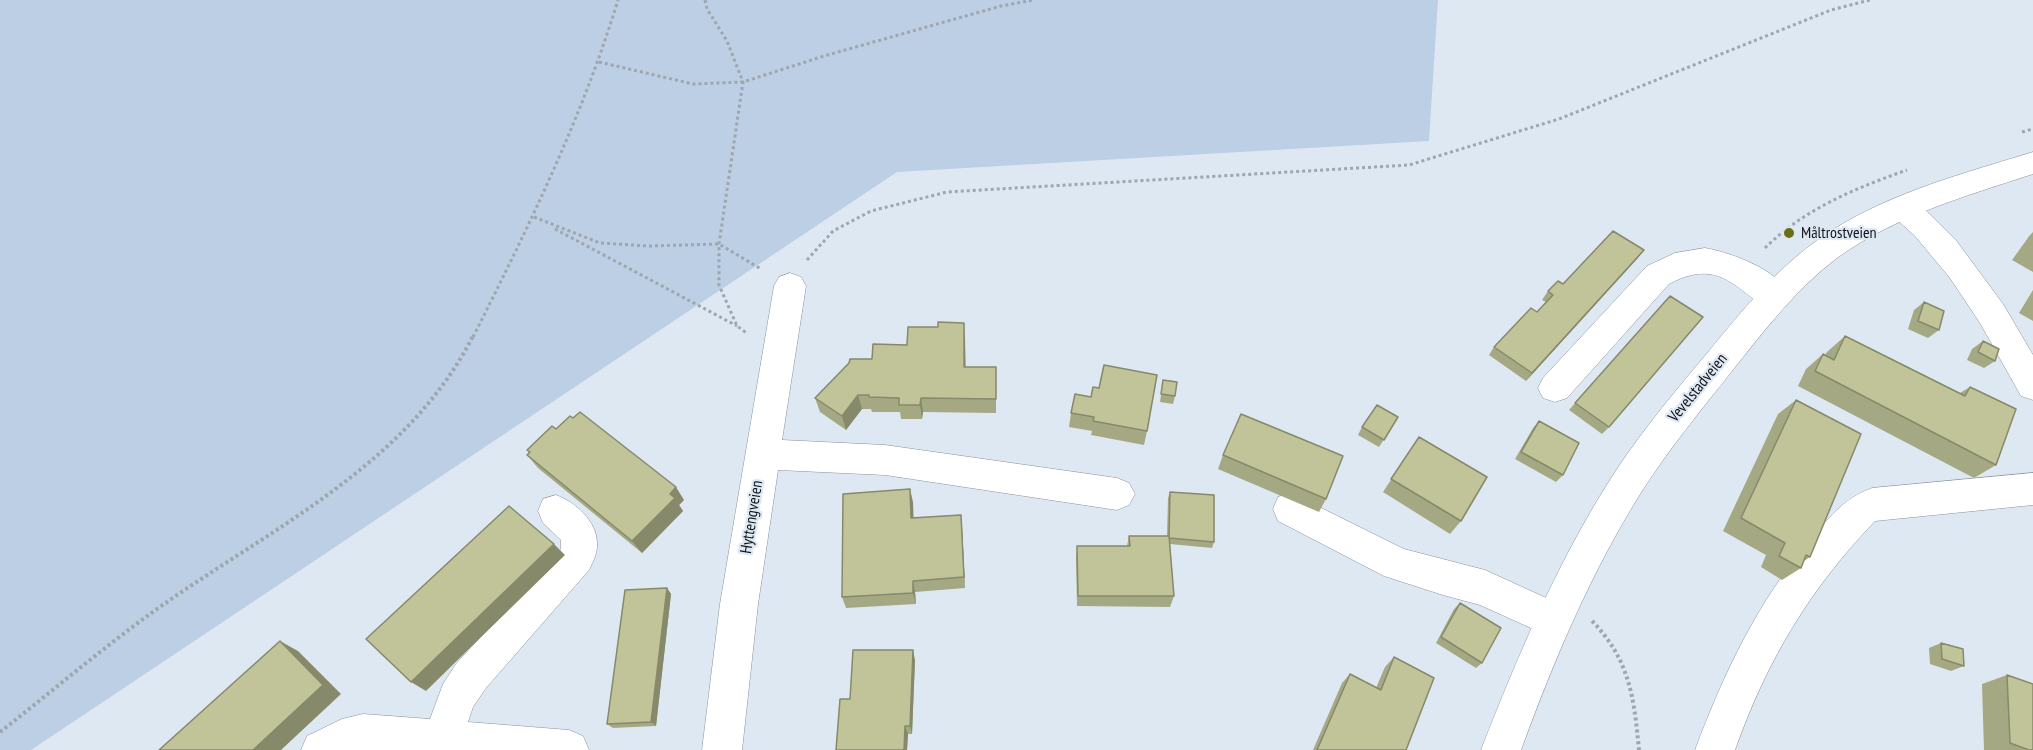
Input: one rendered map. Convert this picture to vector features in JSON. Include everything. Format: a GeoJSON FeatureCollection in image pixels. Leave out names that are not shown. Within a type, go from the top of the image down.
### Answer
{"type":"FeatureCollection","features":[{"type":"Feature","properties":{"kind":"street","name":"Vevelstadveien"},"geometry":{"type":"LineString","coordinates":[[1501,750],[1558,610],[1586,553],[1630,479],[1676,415],[1775,296],[1833,245],[1864,226],[1904,208],[2033,163]]}},
{"type":"Feature","properties":{"kind":"street"},"geometry":{"type":"LineString","coordinates":[[1904,208],[1944,245],[1973,282],[2033,386]]}},
{"type":"Feature","properties":{"kind":"street"},"geometry":{"type":"LineString","coordinates":[[1555,388],[1658,275],[1669,267],[1690,259],[1706,259],[1723,263],[1747,275],[1775,296]]}},
{"type":"Feature","properties":{"kind":"street","name":"Hyttengveien"},"geometry":{"type":"LineString","coordinates":[[722,750],[739,604],[790,286]]}},
{"type":"Feature","properties":{"kind":"street"},"geometry":{"type":"LineString","coordinates":[[762,454],[885,460],[1117,494]]}},
{"type":"Feature","properties":{"kind":"street"},"geometry":{"type":"LineString","coordinates":[[1714,750],[1733,698],[1761,640],[1793,588],[1862,509],[1872,504],[2033,489]]}},
{"type":"Feature","properties":{"kind":"street"},"geometry":{"type":"LineString","coordinates":[[1291,509],[1397,564],[1558,610]]}},
{"type":"Feature","properties":{"kind":"street"},"geometry":{"type":"LineString","coordinates":[[439,745],[461,689],[576,558],[581,540],[577,531],[556,511]]}},
{"type":"Feature","properties":{"kind":"street"},"geometry":{"type":"LineString","coordinates":[[321,750],[342,739],[363,734],[439,745],[569,750]]}},
{"type":"Feature","properties":{"kind":"path"},"geometry":{"type":"LineString","coordinates":[[0,732],[150,614],[342,486],[413,422],[461,360],[534,217],[599,62],[618,0]]}},
{"type":"Feature","properties":{"kind":"path"},"geometry":{"type":"LineString","coordinates":[[705,0],[707,9],[727,41],[743,82],[719,244],[719,285],[737,326]]}},
{"type":"Feature","properties":{"kind":"path"},"geometry":{"type":"LineString","coordinates":[[599,62],[693,84],[743,82],[968,16],[1034,0]]}},
{"type":"Feature","properties":{"kind":"path"},"geometry":{"type":"LineString","coordinates":[[534,217],[600,243],[649,246],[719,244],[790,286],[812,253],[833,231],[871,210],[947,192],[1409,165],[1559,119],[1831,10],[1870,0]]}},
{"type":"Feature","properties":{"kind":"path"},"geometry":{"type":"LineString","coordinates":[[534,217],[737,326],[779,358]]}},
{"type":"Feature","properties":{"kind":"path"},"geometry":{"type":"LineString","coordinates":[[1558,610],[1589,617],[1605,632],[1624,660],[1634,699],[1639,750]]}},
{"type":"Feature","properties":{"kind":"shaded area"},"geometry":{"type":"Polygon","coordinates":[[[0,0],[1438,0],[1429,141],[897,172],[31,750],[0,750],[0,0]]]}},
{"type":"Feature","properties":{"kind":"building"},"geometry":{"type":"Polygon","coordinates":[[[1613,231],[1644,250],[1532,373],[1494,347],[1531,308],[1537,312],[1553,295],[1548,291],[1558,281],[1563,284],[1613,231]]]}},
{"type":"Feature","properties":{"kind":"building"},"geometry":{"type":"Polygon","coordinates":[[[1670,296],[1703,317],[1609,427],[1575,403],[1670,296]]]}},
{"type":"Feature","properties":{"kind":"building"},"geometry":{"type":"Polygon","coordinates":[[[1924,302],[1944,311],[1939,330],[1918,321],[1924,302]]]}},
{"type":"Feature","properties":{"kind":"building"},"geometry":{"type":"Polygon","coordinates":[[[938,322],[964,323],[964,367],[996,367],[996,399],[921,398],[920,405],[899,405],[899,398],[858,395],[842,416],[815,398],[849,363],[850,359],[872,359],[873,344],[907,345],[908,327],[938,327],[938,322]]]}},
{"type":"Feature","properties":{"kind":"building"},"geometry":{"type":"Polygon","coordinates":[[[1845,336],[1965,396],[1970,387],[2016,409],[1996,465],[1815,371],[1823,354],[1834,360],[1845,336]]]}},
{"type":"Feature","properties":{"kind":"building"},"geometry":{"type":"Polygon","coordinates":[[[1983,341],[1999,349],[1995,361],[1978,352],[1983,341]]]}},
{"type":"Feature","properties":{"kind":"building"},"geometry":{"type":"Polygon","coordinates":[[[1104,365],[1157,375],[1147,431],[1093,421],[1094,417],[1071,413],[1075,394],[1091,397],[1093,387],[1099,388],[1104,365]]]}},
{"type":"Feature","properties":{"kind":"building"},"geometry":{"type":"Polygon","coordinates":[[[1163,380],[1177,382],[1175,396],[1161,394],[1163,380]]]}},
{"type":"Feature","properties":{"kind":"building"},"geometry":{"type":"Polygon","coordinates":[[[1796,400],[1861,434],[1810,557],[1806,555],[1801,568],[1779,556],[1785,543],[1741,518],[1796,400]]]}},
{"type":"Feature","properties":{"kind":"building"},"geometry":{"type":"Polygon","coordinates":[[[1377,405],[1398,417],[1384,440],[1362,427],[1377,405]]]}},
{"type":"Feature","properties":{"kind":"building"},"geometry":{"type":"Polygon","coordinates":[[[580,412],[676,487],[670,494],[675,498],[632,541],[527,455],[530,452],[527,450],[552,426],[556,429],[570,416],[573,418],[580,412]]]}},
{"type":"Feature","properties":{"kind":"building"},"geometry":{"type":"Polygon","coordinates":[[[1241,414],[1343,456],[1326,499],[1223,455],[1241,414]]]}},
{"type":"Feature","properties":{"kind":"building"},"geometry":{"type":"Polygon","coordinates":[[[1539,421],[1579,443],[1563,475],[1521,452],[1539,421]]]}},
{"type":"Feature","properties":{"kind":"building"},"geometry":{"type":"Polygon","coordinates":[[[1419,437],[1487,477],[1461,521],[1391,479],[1419,437]]]}},
{"type":"Feature","properties":{"kind":"building"},"geometry":{"type":"Polygon","coordinates":[[[910,489],[911,518],[961,515],[964,577],[913,581],[913,593],[842,597],[843,494],[910,489]]]}},
{"type":"Feature","properties":{"kind":"building"},"geometry":{"type":"Polygon","coordinates":[[[1170,492],[1214,495],[1214,542],[1169,538],[1170,492]]]}},
{"type":"Feature","properties":{"kind":"building"},"geometry":{"type":"Polygon","coordinates":[[[509,506],[554,544],[411,682],[366,639],[509,506]]]}},
{"type":"Feature","properties":{"kind":"building"},"geometry":{"type":"Polygon","coordinates":[[[1129,536],[1169,536],[1174,596],[1078,596],[1077,546],[1130,546],[1129,536]]]}},
{"type":"Feature","properties":{"kind":"building"},"geometry":{"type":"Polygon","coordinates":[[[667,588],[651,722],[607,724],[625,590],[667,588]]]}},
{"type":"Feature","properties":{"kind":"building"},"geometry":{"type":"Polygon","coordinates":[[[1460,603],[1501,628],[1482,663],[1441,637],[1460,603]]]}},
{"type":"Feature","properties":{"kind":"building"},"geometry":{"type":"Polygon","coordinates":[[[280,641],[323,685],[253,750],[159,750],[280,641]]]}},
{"type":"Feature","properties":{"kind":"building"},"geometry":{"type":"Polygon","coordinates":[[[1941,643],[1963,649],[1964,666],[1942,659],[1941,643]]]}},
{"type":"Feature","properties":{"kind":"building"},"geometry":{"type":"Polygon","coordinates":[[[853,650],[913,650],[910,726],[905,726],[904,750],[836,750],[840,699],[850,699],[853,650]]]}},
{"type":"Feature","properties":{"kind":"building"},"geometry":{"type":"Polygon","coordinates":[[[1394,657],[1434,678],[1406,750],[1317,750],[1350,674],[1381,690],[1394,657]]]}},
{"type":"Feature","properties":{"kind":"building"},"geometry":{"type":"Polygon","coordinates":[[[2007,675],[2033,684],[2033,750],[2010,743],[2007,675]]]}},
{"type":"Feature","properties":{"kind":"place","name":"Måltrostveien"},"geometry":{"type":"Point","coordinates":[1789,233]}}]}
